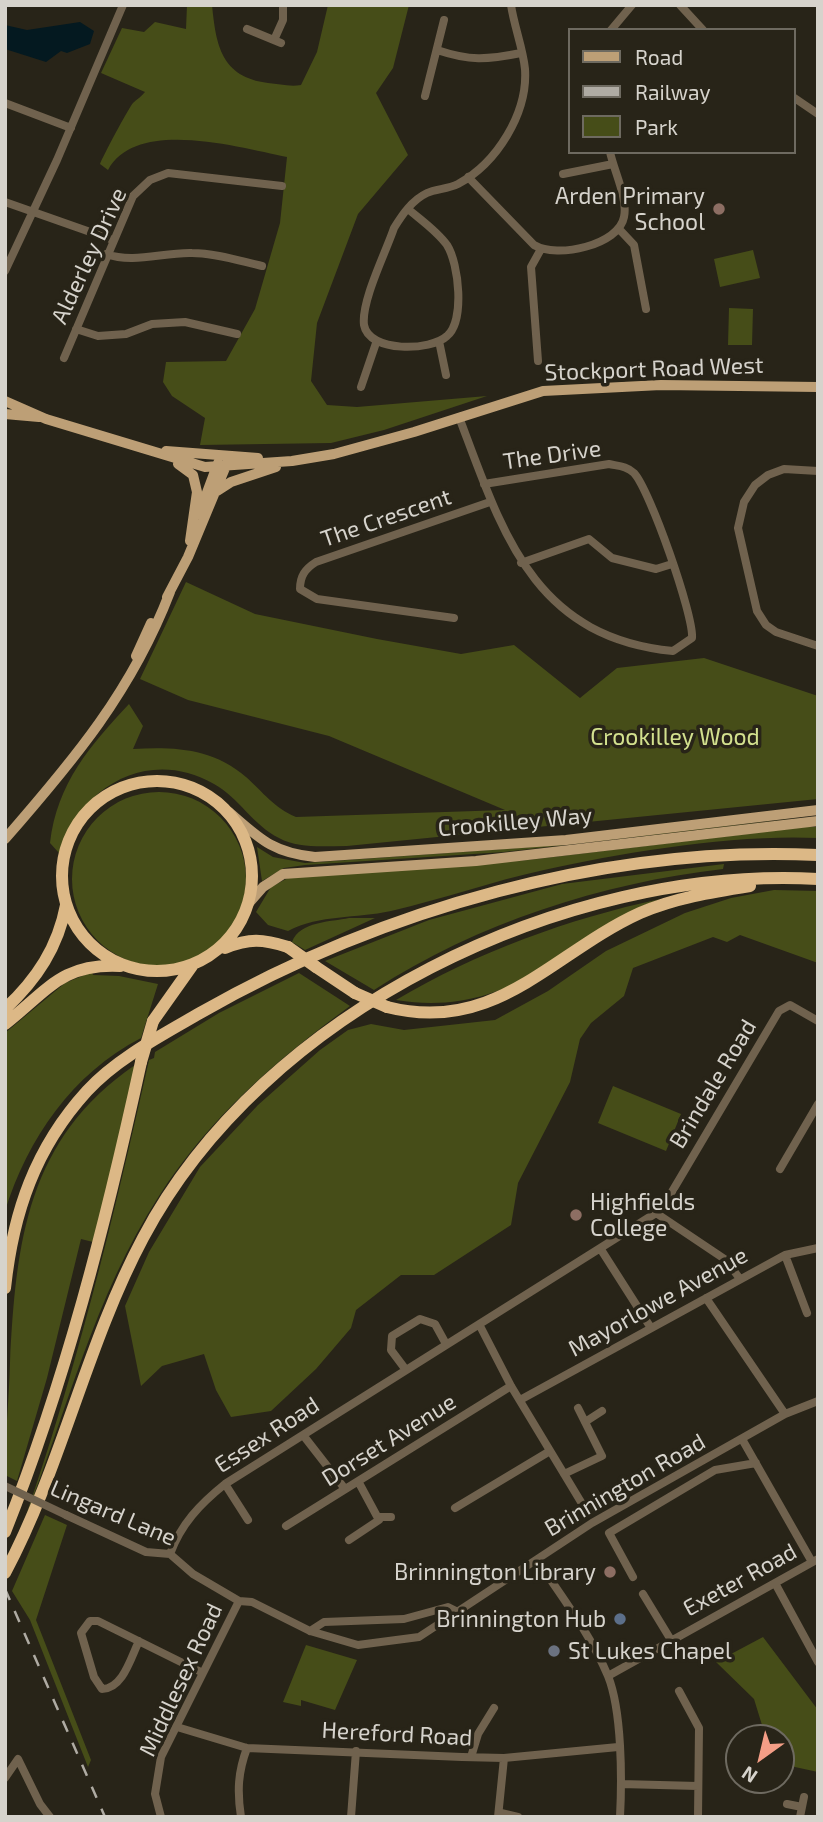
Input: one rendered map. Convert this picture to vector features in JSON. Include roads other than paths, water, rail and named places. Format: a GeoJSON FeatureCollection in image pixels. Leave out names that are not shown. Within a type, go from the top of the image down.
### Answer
{"type":"FeatureCollection","features":[{"type":"Feature","properties":{"kind":"highway"},"geometry":{"type":"LineString","coordinates":[[5,1009],[46,960],[61,929],[66,905],[63,864],[73,832],[99,801],[116,791],[149,782],[175,783],[206,793],[229,812],[250,856],[252,882],[249,904],[231,937],[216,952]]}},
{"type":"Feature","properties":{"kind":"highway"},"geometry":{"type":"LineString","coordinates":[[5,1288],[13,1230],[26,1185],[62,1120],[88,1089],[116,1066],[226,999],[319,953],[375,930],[441,907],[564,877],[699,858],[818,855]]}},
{"type":"Feature","properties":{"kind":"highway"},"geometry":{"type":"LineString","coordinates":[[5,1024],[39,993],[78,969],[98,965],[152,972],[192,965],[244,940],[263,938],[288,947],[355,993],[387,1007],[419,1013],[477,1008],[547,972],[638,914],[671,901],[752,886],[766,879]]}},
{"type":"Feature","properties":{"kind":"highway"},"geometry":{"type":"LineString","coordinates":[[5,1573],[49,1476],[109,1308],[144,1237],[195,1158],[236,1110],[283,1064],[379,995],[472,948],[564,914],[706,882],[818,879]]}},
{"type":"Feature","properties":{"kind":"highway"},"geometry":{"type":"LineString","coordinates":[[66,905],[88,942],[121,966]]}},
{"type":"Feature","properties":{"kind":"highway"},"geometry":{"type":"LineString","coordinates":[[5,1532],[55,1398],[87,1291],[153,1021],[192,965]]}},
{"type":"Feature","properties":{"kind":"main road","name":"Stockport Road West"},"geometry":{"type":"LineString","coordinates":[[217,491],[231,482],[292,461],[366,446],[519,397],[557,390],[661,385],[818,387]]}},
{"type":"Feature","properties":{"kind":"main road","name":"Stockport Road West"},"geometry":{"type":"LineString","coordinates":[[5,401],[42,417],[196,467],[223,461],[292,461]]}},
{"type":"Feature","properties":{"kind":"main road","name":"Stockport Road West"},"geometry":{"type":"LineString","coordinates":[[5,414],[42,417]]}},
{"type":"Feature","properties":{"kind":"main road"},"geometry":{"type":"LineString","coordinates":[[155,452],[193,475],[197,492],[188,556]]}},
{"type":"Feature","properties":{"kind":"main road"},"geometry":{"type":"LineString","coordinates":[[192,533],[223,461]]}},
{"type":"Feature","properties":{"kind":"main road"},"geometry":{"type":"LineString","coordinates":[[5,839],[82,748],[123,690],[140,646],[188,556],[217,491],[223,461]]}},
{"type":"Feature","properties":{"kind":"main road","name":"Crookilley Way"},"geometry":{"type":"LineString","coordinates":[[229,812],[269,846],[296,855],[315,857],[566,840],[818,810]]}},
{"type":"Feature","properties":{"kind":"main road","name":"Crookilley Way"},"geometry":{"type":"LineString","coordinates":[[249,904],[263,887],[284,874],[476,862],[818,821]]}},
{"type":"Feature","properties":{"kind":"street"},"geometry":{"type":"LineString","coordinates":[[5,271],[71,128],[123,5]]}},
{"type":"Feature","properties":{"kind":"street"},"geometry":{"type":"LineString","coordinates":[[247,29],[277,41],[283,20],[283,5]]}},
{"type":"Feature","properties":{"kind":"street"},"geometry":{"type":"LineString","coordinates":[[408,209],[429,227],[451,253],[459,312],[456,325],[439,341],[390,346],[376,343],[367,331],[364,312],[394,228],[408,209],[428,192],[456,185],[468,177],[507,138],[520,108],[525,69],[511,5]]}},
{"type":"Feature","properties":{"kind":"street"},"geometry":{"type":"LineString","coordinates":[[613,28],[632,5]]}},
{"type":"Feature","properties":{"kind":"street"},"geometry":{"type":"LineString","coordinates":[[680,5],[700,28]]}},
{"type":"Feature","properties":{"kind":"street"},"geometry":{"type":"LineString","coordinates":[[425,96],[444,20]]}},
{"type":"Feature","properties":{"kind":"street"},"geometry":{"type":"LineString","coordinates":[[437,50],[467,60],[521,53]]}},
{"type":"Feature","properties":{"kind":"street"},"geometry":{"type":"LineString","coordinates":[[795,98],[818,114]]}},
{"type":"Feature","properties":{"kind":"street"},"geometry":{"type":"LineString","coordinates":[[5,103],[71,128]]}},
{"type":"Feature","properties":{"kind":"street"},"geometry":{"type":"LineString","coordinates":[[468,177],[541,249],[565,253],[608,237],[619,229],[625,211],[610,154]]}},
{"type":"Feature","properties":{"kind":"street"},"geometry":{"type":"LineString","coordinates":[[563,174],[613,164]]}},
{"type":"Feature","properties":{"kind":"street","name":"Alderley Drive"},"geometry":{"type":"LineString","coordinates":[[64,358],[106,254],[133,196],[150,180],[168,173],[282,186]]}},
{"type":"Feature","properties":{"kind":"street"},"geometry":{"type":"LineString","coordinates":[[5,202],[113,240]]}},
{"type":"Feature","properties":{"kind":"street"},"geometry":{"type":"LineString","coordinates":[[619,229],[634,245],[646,309]]}},
{"type":"Feature","properties":{"kind":"street"},"geometry":{"type":"LineString","coordinates":[[538,361],[531,267],[541,249]]}},
{"type":"Feature","properties":{"kind":"street"},"geometry":{"type":"LineString","coordinates":[[106,254],[125,261],[160,254],[196,253],[262,266]]}},
{"type":"Feature","properties":{"kind":"street"},"geometry":{"type":"LineString","coordinates":[[76,330],[97,336],[126,334],[152,324],[185,322],[237,334]]}},
{"type":"Feature","properties":{"kind":"street"},"geometry":{"type":"LineString","coordinates":[[439,341],[446,375]]}},
{"type":"Feature","properties":{"kind":"street"},"geometry":{"type":"LineString","coordinates":[[361,387],[376,343]]}},
{"type":"Feature","properties":{"kind":"street","name":"The Drive"},"geometry":{"type":"LineString","coordinates":[[459,417],[484,484],[609,464],[626,467],[643,487],[692,628],[692,638],[673,651],[647,649],[612,638],[550,598],[520,563]]}},
{"type":"Feature","properties":{"kind":"street"},"geometry":{"type":"LineString","coordinates":[[818,471],[784,469],[768,475],[755,485],[744,502],[738,528],[757,611],[766,625],[776,632],[818,646]]}},
{"type":"Feature","properties":{"kind":"street"},"geometry":{"type":"LineString","coordinates":[[484,484],[520,563],[589,539],[612,558],[656,569],[671,564]]}},
{"type":"Feature","properties":{"kind":"street","name":"The Crescent"},"geometry":{"type":"LineString","coordinates":[[454,618],[317,599],[300,589],[300,580],[306,569],[316,562],[490,502]]}},
{"type":"Feature","properties":{"kind":"street","name":"Brindale Road"},"geometry":{"type":"LineString","coordinates":[[656,1213],[670,1195],[779,1011],[790,1005],[818,1021]]}},
{"type":"Feature","properties":{"kind":"street"},"geometry":{"type":"LineString","coordinates":[[780,1170],[815,1114],[818,1104]]}},
{"type":"Feature","properties":{"kind":"street"},"geometry":{"type":"LineString","coordinates":[[656,1213],[726,1260],[740,1279]]}},
{"type":"Feature","properties":{"kind":"street","name":"Essex Road"},"geometry":{"type":"LineString","coordinates":[[170,1554],[187,1521],[225,1484],[656,1213]]}},
{"type":"Feature","properties":{"kind":"street"},"geometry":{"type":"LineString","coordinates":[[600,1248],[650,1328]]}},
{"type":"Feature","properties":{"kind":"street","name":"Mayorlowe Avenue"},"geometry":{"type":"LineString","coordinates":[[520,1400],[785,1255],[818,1248]]}},
{"type":"Feature","properties":{"kind":"street"},"geometry":{"type":"LineString","coordinates":[[785,1255],[807,1313]]}},
{"type":"Feature","properties":{"kind":"street"},"geometry":{"type":"LineString","coordinates":[[706,1298],[785,1413]]}},
{"type":"Feature","properties":{"kind":"street"},"geometry":{"type":"LineString","coordinates":[[406,1370],[391,1350],[392,1336],[420,1319],[435,1324],[446,1344]]}},
{"type":"Feature","properties":{"kind":"street"},"geometry":{"type":"LineString","coordinates":[[479,1324],[511,1386],[583,1507]]}},
{"type":"Feature","properties":{"kind":"street","name":"Dorset Avenue"},"geometry":{"type":"LineString","coordinates":[[286,1526],[511,1386]]}},
{"type":"Feature","properties":{"kind":"street","name":"Brinnington Road"},"geometry":{"type":"LineString","coordinates":[[239,1601],[252,1602],[310,1631],[358,1646],[419,1637],[460,1613],[592,1523],[785,1413],[818,1401]]}},
{"type":"Feature","properties":{"kind":"street"},"geometry":{"type":"LineString","coordinates":[[564,1474],[602,1456],[578,1408]]}},
{"type":"Feature","properties":{"kind":"street"},"geometry":{"type":"LineString","coordinates":[[585,1422],[602,1411]]}},
{"type":"Feature","properties":{"kind":"street"},"geometry":{"type":"LineString","coordinates":[[303,1435],[345,1489]]}},
{"type":"Feature","properties":{"kind":"street"},"geometry":{"type":"LineString","coordinates":[[742,1439],[815,1560]]}},
{"type":"Feature","properties":{"kind":"street"},"geometry":{"type":"LineString","coordinates":[[455,1508],[550,1451]]}},
{"type":"Feature","properties":{"kind":"street"},"geometry":{"type":"LineString","coordinates":[[634,1577],[609,1533],[715,1470],[756,1463]]}},
{"type":"Feature","properties":{"kind":"street"},"geometry":{"type":"LineString","coordinates":[[358,1481],[380,1517]]}},
{"type":"Feature","properties":{"kind":"street"},"geometry":{"type":"LineString","coordinates":[[225,1484],[248,1520]]}},
{"type":"Feature","properties":{"kind":"street","name":"Lingard Lane"},"geometry":{"type":"LineString","coordinates":[[5,1486],[146,1552],[170,1554],[193,1574],[239,1601]]}},
{"type":"Feature","properties":{"kind":"street"},"geometry":{"type":"LineString","coordinates":[[349,1540],[380,1517],[391,1517]]}},
{"type":"Feature","properties":{"kind":"street"},"geometry":{"type":"LineString","coordinates":[[537,1560],[577,1619],[608,1676],[614,1696],[621,1784],[620,1817]]}},
{"type":"Feature","properties":{"kind":"street","name":"Exeter Road"},"geometry":{"type":"LineString","coordinates":[[608,1676],[815,1560]]}},
{"type":"Feature","properties":{"kind":"street"},"geometry":{"type":"LineString","coordinates":[[775,1583],[817,1659]]}},
{"type":"Feature","properties":{"kind":"street"},"geometry":{"type":"LineString","coordinates":[[643,1594],[671,1640]]}},
{"type":"Feature","properties":{"kind":"street","name":"Middlesex Road"},"geometry":{"type":"LineString","coordinates":[[161,1817],[155,1794],[161,1757],[239,1601]]}},
{"type":"Feature","properties":{"kind":"street"},"geometry":{"type":"LineString","coordinates":[[310,1631],[324,1622],[404,1619],[448,1607],[460,1613]]}},
{"type":"Feature","properties":{"kind":"street"},"geometry":{"type":"LineString","coordinates":[[139,1642],[118,1683],[110,1689],[102,1689],[93,1677],[81,1633],[84,1626],[98,1621],[204,1673]]}},
{"type":"Feature","properties":{"kind":"street"},"geometry":{"type":"LineString","coordinates":[[679,1691],[699,1728],[698,1817]]}},
{"type":"Feature","properties":{"kind":"street"},"geometry":{"type":"LineString","coordinates":[[471,1758],[478,1734],[494,1708]]}},
{"type":"Feature","properties":{"kind":"street","name":"Hereford Road"},"geometry":{"type":"LineString","coordinates":[[177,1727],[247,1748],[505,1758],[618,1747]]}},
{"type":"Feature","properties":{"kind":"street"},"geometry":{"type":"LineString","coordinates":[[240,1817],[237,1792],[239,1769],[247,1748]]}},
{"type":"Feature","properties":{"kind":"street"},"geometry":{"type":"LineString","coordinates":[[351,1817],[356,1751]]}},
{"type":"Feature","properties":{"kind":"street"},"geometry":{"type":"LineString","coordinates":[[505,1758],[499,1815],[518,1817]]}},
{"type":"Feature","properties":{"kind":"street"},"geometry":{"type":"LineString","coordinates":[[5,1778],[18,1759],[40,1804],[50,1817]]}},
{"type":"Feature","properties":{"kind":"street"},"geometry":{"type":"LineString","coordinates":[[621,1784],[698,1786]]}},
{"type":"Feature","properties":{"kind":"street"},"geometry":{"type":"LineString","coordinates":[[787,1804],[801,1812],[804,1797]]}},
{"type":"Feature","properties":{"kind":"water"},"geometry":{"type":"Polygon","coordinates":[[[80,22],[94,31],[90,44],[67,53],[61,51],[46,62],[5,49],[5,25],[27,30],[80,22]]]}},
{"type":"Feature","properties":{"kind":"railway"},"geometry":{"type":"LineString","coordinates":[[5,1589],[105,1817]]}},
{"type":"Feature","properties":{"kind":"place","name":"Arden Primary School"},"geometry":{"type":"Point","coordinates":[719,209]}},
{"type":"Feature","properties":{"kind":"place","name":"Highfields College"},"geometry":{"type":"Point","coordinates":[576,1215]}},
{"type":"Feature","properties":{"kind":"place","name":"Brinnington Library"},"geometry":{"type":"Point","coordinates":[610,1572]}},
{"type":"Feature","properties":{"kind":"place","name":"Brinnington Hub"},"geometry":{"type":"Point","coordinates":[620,1619]}},
{"type":"Feature","properties":{"kind":"place","name":"St Lukes Chapel"},"geometry":{"type":"Point","coordinates":[554,1651]}},
{"type":"Feature","properties":{"kind":"park label","name":"Crookilley Wood"},"geometry":{"type":"Point","coordinates":[675,737]}}]}
